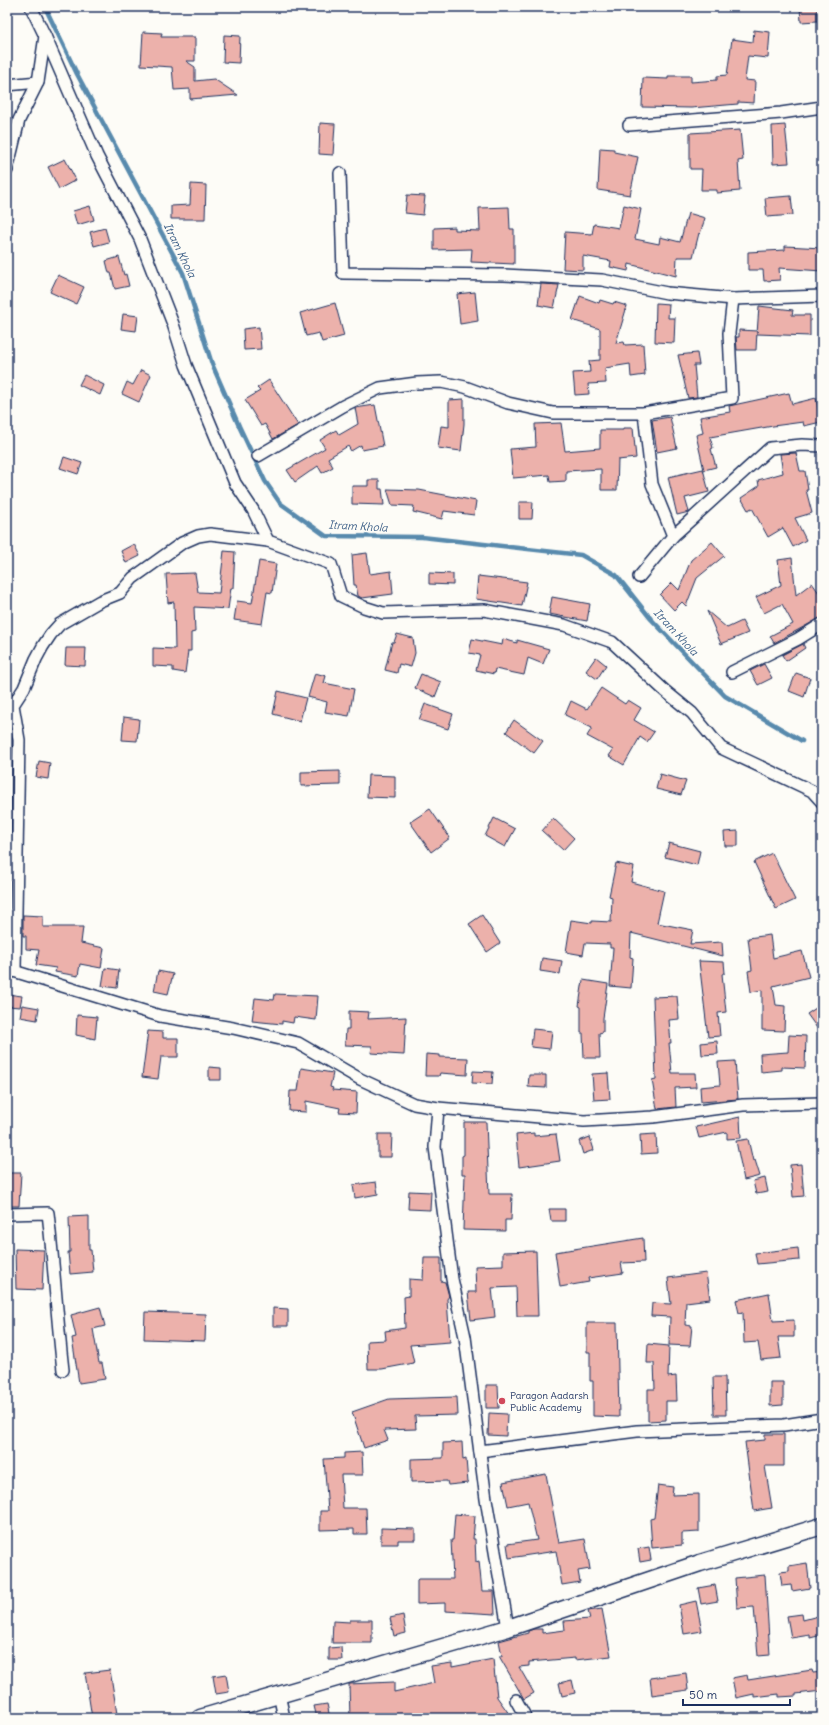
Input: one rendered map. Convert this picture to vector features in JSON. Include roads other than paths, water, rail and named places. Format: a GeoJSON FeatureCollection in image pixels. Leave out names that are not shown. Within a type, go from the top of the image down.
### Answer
{"type":"FeatureCollection","features":[{"type":"Feature","properties":{"kind":"street"},"geometry":{"type":"LineString","coordinates":[[30,7],[45,36],[96,156],[140,239],[214,437],[235,483],[253,510],[268,541]]}},
{"type":"Feature","properties":{"kind":"street"},"geometry":{"type":"LineString","coordinates":[[7,170],[19,120],[38,82],[45,36]]}},
{"type":"Feature","properties":{"kind":"street"},"geometry":{"type":"LineString","coordinates":[[7,85],[38,82]]}},
{"type":"Feature","properties":{"kind":"street"},"geometry":{"type":"LineString","coordinates":[[629,125],[781,113],[822,107]]}},
{"type":"Feature","properties":{"kind":"street"},"geometry":{"type":"LineString","coordinates":[[340,174],[343,273],[504,275],[602,280],[667,293],[733,299],[822,296]]}},
{"type":"Feature","properties":{"kind":"street"},"geometry":{"type":"LineString","coordinates":[[258,456],[343,406],[380,388],[417,383],[441,382],[465,387],[508,403],[552,413],[644,413],[732,398],[729,333],[733,299]]}},
{"type":"Feature","properties":{"kind":"street"},"geometry":{"type":"LineString","coordinates":[[644,413],[652,484],[672,536]]}},
{"type":"Feature","properties":{"kind":"street"},"geometry":{"type":"LineString","coordinates":[[639,577],[672,536],[770,448],[802,445],[822,446]]}},
{"type":"Feature","properties":{"kind":"street"},"geometry":{"type":"LineString","coordinates":[[822,802],[817,789],[721,748],[692,713],[665,691],[612,642],[564,625],[484,610],[383,613],[364,607],[341,596],[330,564],[268,541],[210,534],[198,536],[182,543],[133,578],[120,593],[100,601],[60,624],[43,646],[36,658],[24,688],[10,706],[19,740],[11,970],[160,1016],[233,1028],[298,1043],[360,1079],[414,1104],[438,1108],[584,1121],[653,1117],[743,1105],[822,1103]]}},
{"type":"Feature","properties":{"kind":"street"},"geometry":{"type":"LineString","coordinates":[[732,672],[798,639],[822,624]]}},
{"type":"Feature","properties":{"kind":"street"},"geometry":{"type":"LineString","coordinates":[[438,1108],[435,1147],[452,1279],[465,1337],[486,1499],[508,1628]]}},
{"type":"Feature","properties":{"kind":"street"},"geometry":{"type":"LineString","coordinates":[[7,1214],[48,1213],[54,1259],[56,1308],[63,1370]]}},
{"type":"Feature","properties":{"kind":"street"},"geometry":{"type":"LineString","coordinates":[[480,1451],[637,1430],[784,1425],[822,1419]]}},
{"type":"Feature","properties":{"kind":"street"},"geometry":{"type":"LineString","coordinates":[[200,1718],[508,1628],[700,1563],[822,1526]]}},
{"type":"Feature","properties":{"kind":"street"},"geometry":{"type":"LineString","coordinates":[[278,1694],[284,1718]]}},
{"type":"Feature","properties":{"kind":"street"},"geometry":{"type":"LineString","coordinates":[[516,1700],[526,1718]]}},
{"type":"Feature","properties":{"kind":"waterway","name":"Itram Khola"},"geometry":{"type":"LineString","coordinates":[[45,7],[77,74],[183,273],[212,364],[265,481],[280,503],[326,536],[422,537],[581,555],[616,575],[651,619],[725,696],[802,741]]}},
{"type":"Feature","properties":{"kind":"place","name":"Paragon Aadarsh Public Academy"},"geometry":{"type":"Point","coordinates":[502,1401]}}]}
